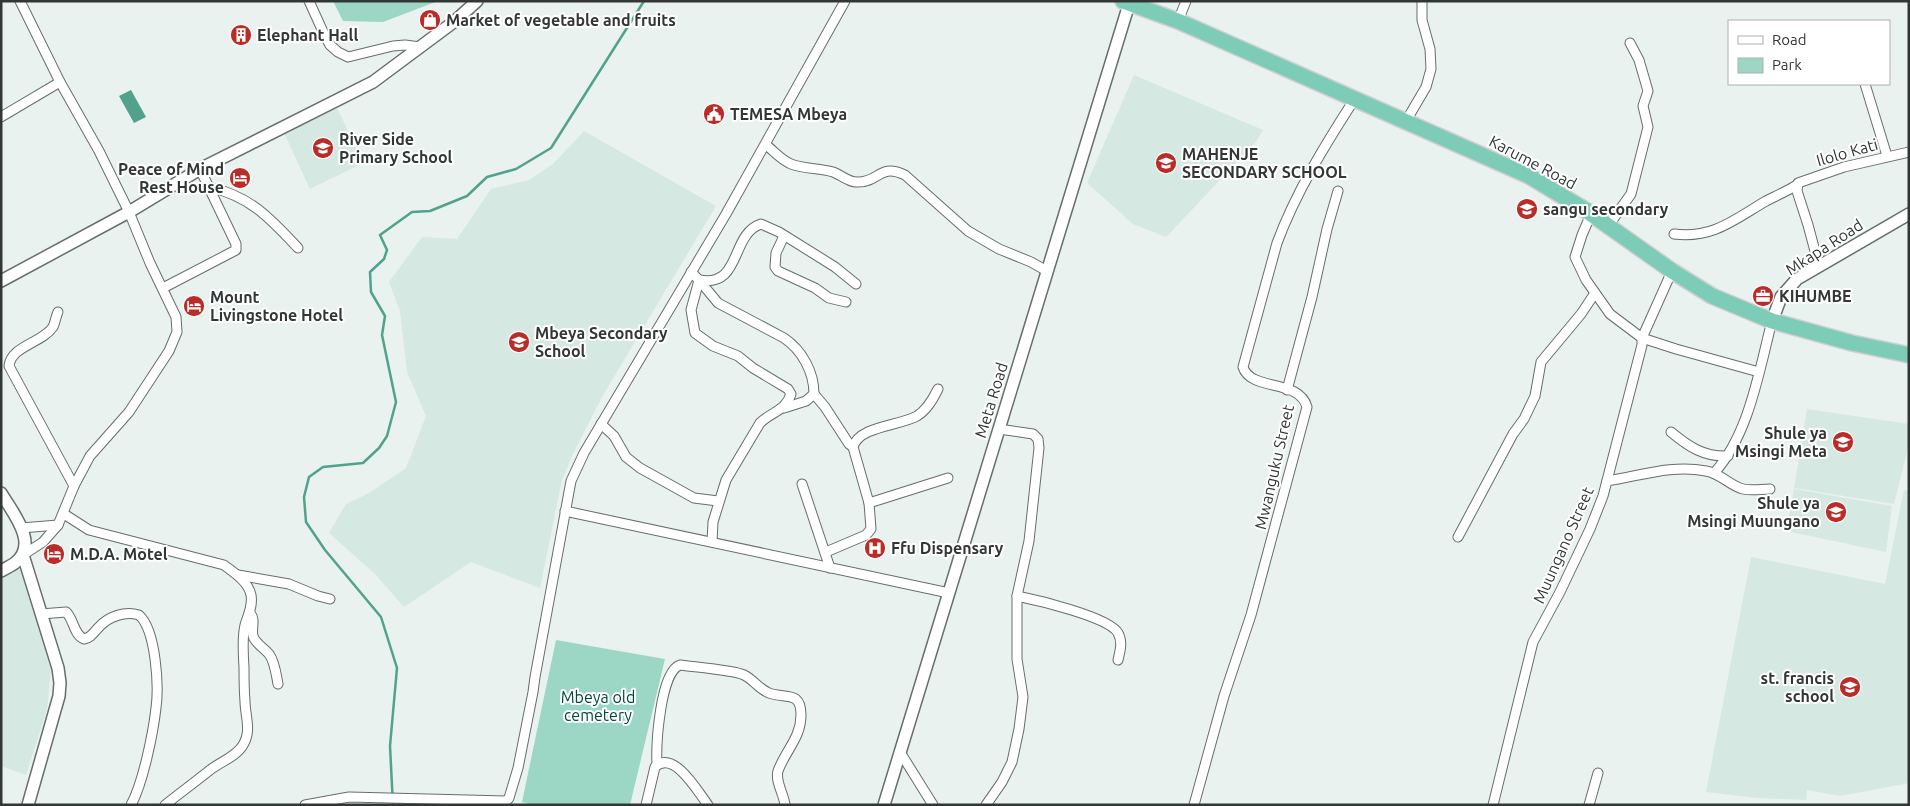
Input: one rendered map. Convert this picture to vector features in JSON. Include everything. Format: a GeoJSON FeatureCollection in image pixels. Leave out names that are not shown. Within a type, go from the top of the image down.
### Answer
{"type":"FeatureCollection","features":[{"type":"Feature","properties":{"kind":"highway","name":"Karume Road"},"geometry":{"type":"LineString","coordinates":[[1126,2],[1178,21],[1529,176],[1591,214],[1672,271],[1712,296],[1772,322],[1852,343],[1909,354]]}},
{"type":"Feature","properties":{"kind":"street"},"geometry":{"type":"LineString","coordinates":[[1,570],[15,563],[42,542],[58,525],[74,486],[90,456],[129,412],[169,351],[178,325],[129,212],[99,151],[60,82],[20,1]]}},
{"type":"Feature","properties":{"kind":"street"},"geometry":{"type":"LineString","coordinates":[[309,1],[330,45],[348,57],[393,46],[420,47]]}},
{"type":"Feature","properties":{"kind":"street"},"geometry":{"type":"LineString","coordinates":[[1,281],[129,212],[200,169],[373,82],[455,21],[477,1]]}},
{"type":"Feature","properties":{"kind":"street"},"geometry":{"type":"LineString","coordinates":[[310,804],[349,797],[379,796],[508,803],[520,759],[572,481],[584,453],[766,145],[845,1]]}},
{"type":"Feature","properties":{"kind":"street"},"geometry":{"type":"LineString","coordinates":[[1178,21],[1186,1]]}},
{"type":"Feature","properties":{"kind":"street"},"geometry":{"type":"LineString","coordinates":[[1406,122],[1426,87],[1432,69],[1430,49],[1422,20],[1422,1]]}},
{"type":"Feature","properties":{"kind":"street","name":"Meta Road"},"geometry":{"type":"LineString","coordinates":[[884,805],[1047,271],[1126,2]]}},
{"type":"Feature","properties":{"kind":"street"},"geometry":{"type":"LineString","coordinates":[[1608,226],[1631,194],[1648,126],[1643,106],[1648,91],[1640,60],[1630,43]]}},
{"type":"Feature","properties":{"kind":"street"},"geometry":{"type":"LineString","coordinates":[[1,117],[60,82]]}},
{"type":"Feature","properties":{"kind":"street"},"geometry":{"type":"LineString","coordinates":[[1865,85],[1887,156]]}},
{"type":"Feature","properties":{"kind":"street","name":"Mwanguku Street"},"geometry":{"type":"LineString","coordinates":[[1194,805],[1224,696],[1251,615],[1307,407],[1302,397],[1297,393],[1253,379],[1246,373],[1243,367],[1284,224],[1294,202],[1354,100]]}},
{"type":"Feature","properties":{"kind":"street"},"geometry":{"type":"LineString","coordinates":[[766,145],[791,164],[824,169],[855,183],[868,182],[880,173],[894,170],[905,175],[968,231],[999,249],[1047,271]]}},
{"type":"Feature","properties":{"kind":"street","name":"Ilolo Kati"},"geometry":{"type":"LineString","coordinates":[[1674,234],[1700,234],[1713,231],[1726,226],[1766,201],[1797,186],[1802,181],[1844,167],[1909,152]]}},
{"type":"Feature","properties":{"kind":"street"},"geometry":{"type":"LineString","coordinates":[[163,288],[236,250],[236,244],[200,169]]}},
{"type":"Feature","properties":{"kind":"street"},"geometry":{"type":"LineString","coordinates":[[1797,186],[1819,266]]}},
{"type":"Feature","properties":{"kind":"street"},"geometry":{"type":"LineString","coordinates":[[209,187],[232,193],[249,202],[298,248]]}},
{"type":"Feature","properties":{"kind":"street"},"geometry":{"type":"LineString","coordinates":[[1287,390],[1338,191]]}},
{"type":"Feature","properties":{"kind":"street"},"geometry":{"type":"LineString","coordinates":[[1591,214],[1575,257],[1586,280],[1610,314],[1642,338],[1759,372]]}},
{"type":"Feature","properties":{"kind":"street","name":"Mkapa Road"},"geometry":{"type":"LineString","coordinates":[[1772,322],[1781,297],[1797,279],[1909,214]]}},
{"type":"Feature","properties":{"kind":"street"},"geometry":{"type":"LineString","coordinates":[[699,280],[713,281],[721,278],[729,270],[748,234],[758,225],[764,225],[835,268],[856,284]]}},
{"type":"Feature","properties":{"kind":"street"},"geometry":{"type":"LineString","coordinates":[[784,236],[776,253],[774,267],[815,288],[829,298],[846,302]]}},
{"type":"Feature","properties":{"kind":"street","name":"Muungano Street"},"geometry":{"type":"LineString","coordinates":[[1493,805],[1534,642],[1586,537],[1607,481],[1642,345],[1642,338],[1672,271]]}},
{"type":"Feature","properties":{"kind":"street"},"geometry":{"type":"LineString","coordinates":[[692,272],[718,304],[792,343],[801,354],[810,372],[814,383],[814,394],[825,407],[848,444],[852,447],[869,503],[870,532],[826,552]]}},
{"type":"Feature","properties":{"kind":"street"},"geometry":{"type":"LineString","coordinates":[[699,280],[691,310],[695,333],[712,346],[738,356],[753,368],[788,389],[791,394],[784,408]]}},
{"type":"Feature","properties":{"kind":"street"},"geometry":{"type":"LineString","coordinates":[[1458,537],[1513,434],[1524,420],[1535,396],[1541,362],[1581,314],[1595,293]]}},
{"type":"Feature","properties":{"kind":"street"},"geometry":{"type":"LineString","coordinates":[[58,312],[53,327],[16,353],[9,362],[9,366],[74,486]]}},
{"type":"Feature","properties":{"kind":"street"},"geometry":{"type":"LineString","coordinates":[[1714,473],[1728,456],[1742,430],[1772,322]]}},
{"type":"Feature","properties":{"kind":"street"},"geometry":{"type":"LineString","coordinates":[[852,447],[858,437],[864,433],[908,420],[918,415],[932,401],[938,389]]}},
{"type":"Feature","properties":{"kind":"street"},"geometry":{"type":"LineString","coordinates":[[712,542],[713,522],[726,480],[760,424],[766,417],[784,408],[806,401],[814,394]]}},
{"type":"Feature","properties":{"kind":"street"},"geometry":{"type":"LineString","coordinates":[[601,424],[614,436],[626,457],[640,468],[694,498],[718,501]]}},
{"type":"Feature","properties":{"kind":"street"},"geometry":{"type":"LineString","coordinates":[[986,805],[1002,782],[1012,762],[1019,729],[1023,697],[1017,659],[1017,596],[1029,541],[1039,448],[1038,438],[1033,434],[999,429]]}},
{"type":"Feature","properties":{"kind":"street"},"geometry":{"type":"LineString","coordinates":[[1671,432],[1700,452],[1710,456],[1728,456]]}},
{"type":"Feature","properties":{"kind":"street"},"geometry":{"type":"LineString","coordinates":[[1607,481],[1667,469],[1688,468],[1721,475],[1744,490],[1770,489]]}},
{"type":"Feature","properties":{"kind":"street"},"geometry":{"type":"LineString","coordinates":[[869,503],[948,478]]}},
{"type":"Feature","properties":{"kind":"street"},"geometry":{"type":"LineString","coordinates":[[802,484],[830,568]]}},
{"type":"Feature","properties":{"kind":"street"},"geometry":{"type":"LineString","coordinates":[[1,493],[26,540],[23,555],[58,668],[60,683],[59,696],[28,805]]}},
{"type":"Feature","properties":{"kind":"street"},"geometry":{"type":"LineString","coordinates":[[565,511],[949,593]]}},
{"type":"Feature","properties":{"kind":"street"},"geometry":{"type":"LineString","coordinates":[[64,514],[88,530],[224,565],[238,575],[251,594],[250,613],[245,626],[243,641],[244,702],[248,724],[247,738],[236,753],[210,770],[165,805]]}},
{"type":"Feature","properties":{"kind":"street"},"geometry":{"type":"LineString","coordinates":[[21,528],[58,525]]}},
{"type":"Feature","properties":{"kind":"street"},"geometry":{"type":"LineString","coordinates":[[238,575],[289,584],[330,599]]}},
{"type":"Feature","properties":{"kind":"street"},"geometry":{"type":"LineString","coordinates":[[1017,596],[1042,601],[1111,625],[1119,635],[1121,642],[1118,660]]}},
{"type":"Feature","properties":{"kind":"street"},"geometry":{"type":"LineString","coordinates":[[41,614],[66,612],[70,615],[71,622],[80,638],[84,639],[90,636],[102,624],[126,612],[139,615],[146,625],[151,641],[156,678],[156,707],[144,765],[131,805]]}},
{"type":"Feature","properties":{"kind":"street"},"geometry":{"type":"LineString","coordinates":[[250,613],[253,618],[253,635],[268,653],[274,664],[278,684]]}},
{"type":"Feature","properties":{"kind":"street"},"geometry":{"type":"LineString","coordinates":[[646,805],[653,771],[657,764],[658,722],[668,679],[676,667],[680,665],[744,675],[766,692],[795,698],[798,701],[800,707],[800,726],[796,739],[778,772],[785,805]]}},
{"type":"Feature","properties":{"kind":"street"},"geometry":{"type":"LineString","coordinates":[[900,752],[933,805]]}},
{"type":"Feature","properties":{"kind":"street"},"geometry":{"type":"LineString","coordinates":[[657,764],[663,762],[673,763],[686,776],[708,805]]}},
{"type":"Feature","properties":{"kind":"street"},"geometry":{"type":"LineString","coordinates":[[1589,805],[1598,773]]}},
{"type":"Feature","properties":{"kind":"shaded area","name":"MAHENJE SECONDARY SCHOOL"},"geometry":{"type":"Polygon","coordinates":[[[1134,75],[1263,130],[1255,143],[1166,237],[1133,224],[1087,183],[1134,75]]]}},
{"type":"Feature","properties":{"kind":"shaded area"},"geometry":{"type":"Polygon","coordinates":[[[131,90],[146,117],[134,123],[119,96],[131,90]]]}},
{"type":"Feature","properties":{"kind":"shaded area","name":"River Side Primary School"},"geometry":{"type":"Polygon","coordinates":[[[337,108],[363,163],[310,189],[284,133],[337,108]]]}},
{"type":"Feature","properties":{"kind":"shaded area","name":"Mbeya Secondary School"},"geometry":{"type":"Polygon","coordinates":[[[584,131],[716,206],[602,397],[573,454],[562,480],[540,588],[471,562],[404,607],[375,574],[329,533],[346,504],[369,493],[406,468],[426,416],[407,372],[400,311],[389,282],[422,237],[457,239],[491,189],[529,180],[553,164],[584,131]]]}},
{"type":"Feature","properties":{"kind":"shaded area"},"geometry":{"type":"Polygon","coordinates":[[[1807,409],[1909,424],[1909,444],[1894,504],[1794,488],[1807,409]]]}},
{"type":"Feature","properties":{"kind":"shaded area"},"geometry":{"type":"Polygon","coordinates":[[[1794,489],[1892,506],[1886,552],[1786,531],[1794,489]]]}},
{"type":"Feature","properties":{"kind":"shaded area"},"geometry":{"type":"Polygon","coordinates":[[[1904,490],[1909,491],[1909,783],[1840,796],[1807,790],[1806,800],[1757,798],[1706,792],[1751,557],[1885,584],[1904,490]]]}},
{"type":"Feature","properties":{"kind":"shaded area"},"geometry":{"type":"Polygon","coordinates":[[[23,569],[52,657],[47,710],[26,775],[1,766],[1,574],[23,569]]]}},
{"type":"Feature","properties":{"kind":"green space"},"geometry":{"type":"Polygon","coordinates":[[[333,1],[438,1],[383,22],[343,21],[333,1]]]}},
{"type":"Feature","properties":{"kind":"green space","name":"Mbeya old cemetery"},"geometry":{"type":"Polygon","coordinates":[[[556,640],[665,659],[630,805],[532,805],[522,802],[556,640]]]}},
{"type":"Feature","properties":{"kind":"waterway"},"geometry":{"type":"LineString","coordinates":[[393,805],[390,746],[397,668],[381,617],[325,550],[306,522],[304,497],[309,477],[323,467],[363,463],[379,448],[387,436],[396,402],[382,335],[385,316],[371,292],[370,272],[384,259],[387,250],[380,235],[412,212],[430,211],[467,196],[487,177],[516,169],[551,148],[644,1]]}},
{"type":"Feature","properties":{"kind":"place","name":"Market of vegetable and fruits"},"geometry":{"type":"Point","coordinates":[430,20]}},
{"type":"Feature","properties":{"kind":"place","name":"Elephant Hall"},"geometry":{"type":"Point","coordinates":[241,35]}},
{"type":"Feature","properties":{"kind":"place","name":"TEMESA Mbeya"},"geometry":{"type":"Point","coordinates":[714,114]}},
{"type":"Feature","properties":{"kind":"place","name":"River Side Primary School"},"geometry":{"type":"Point","coordinates":[323,148]}},
{"type":"Feature","properties":{"kind":"place","name":"MAHENJE SECONDARY SCHOOL"},"geometry":{"type":"Point","coordinates":[1166,163]}},
{"type":"Feature","properties":{"kind":"place","name":"Peace of Mind Rest House"},"geometry":{"type":"Point","coordinates":[240,178]}},
{"type":"Feature","properties":{"kind":"place","name":"sangu secondary"},"geometry":{"type":"Point","coordinates":[1527,209]}},
{"type":"Feature","properties":{"kind":"place","name":"KIHUMBE"},"geometry":{"type":"Point","coordinates":[1763,296]}},
{"type":"Feature","properties":{"kind":"place","name":"Mount Livingstone Hotel"},"geometry":{"type":"Point","coordinates":[194,306]}},
{"type":"Feature","properties":{"kind":"place","name":"Mbeya Secondary School"},"geometry":{"type":"Point","coordinates":[519,342]}},
{"type":"Feature","properties":{"kind":"place","name":"Shule ya Msingi Meta"},"geometry":{"type":"Point","coordinates":[1843,442]}},
{"type":"Feature","properties":{"kind":"place","name":"Shule ya Msingi Muungano"},"geometry":{"type":"Point","coordinates":[1836,512]}},
{"type":"Feature","properties":{"kind":"place","name":"Ffu Dispensary"},"geometry":{"type":"Point","coordinates":[875,548]}},
{"type":"Feature","properties":{"kind":"place","name":"M.D.A. Motel"},"geometry":{"type":"Point","coordinates":[54,554]}},
{"type":"Feature","properties":{"kind":"place","name":"st. francis school"},"geometry":{"type":"Point","coordinates":[1850,687]}}]}
